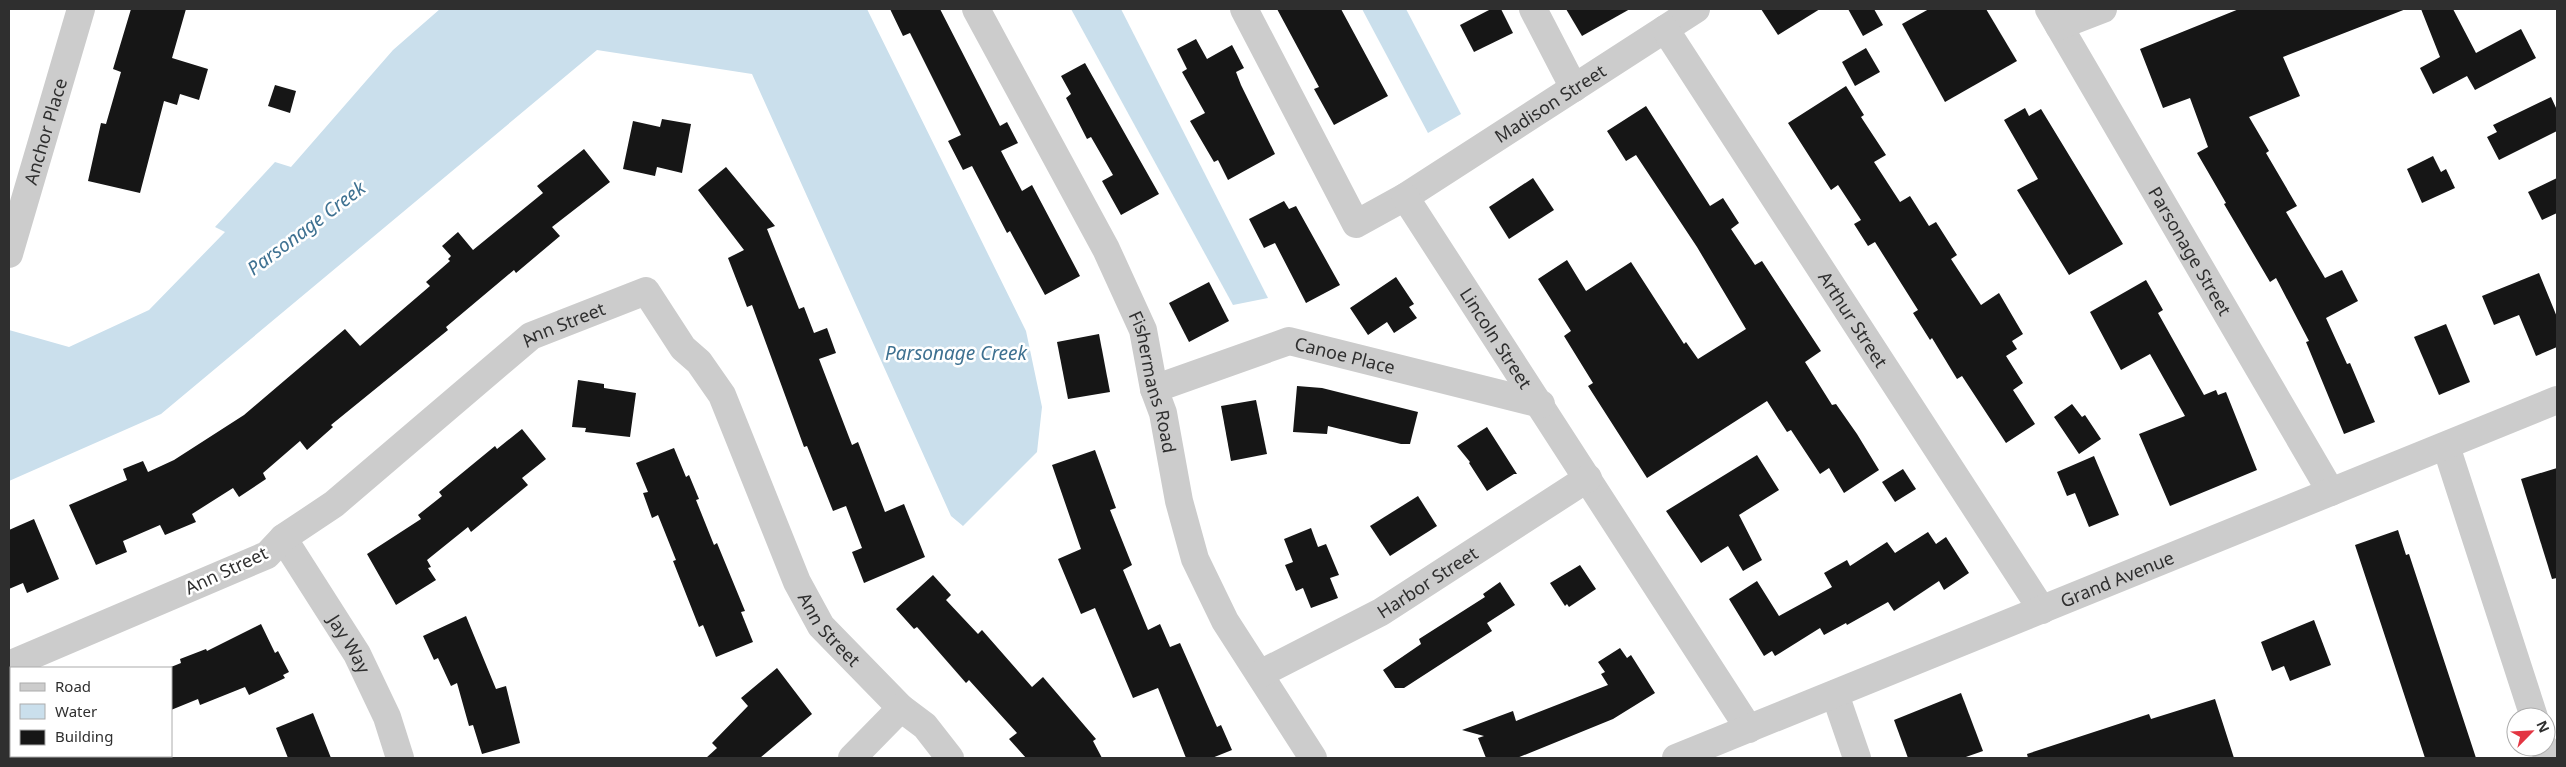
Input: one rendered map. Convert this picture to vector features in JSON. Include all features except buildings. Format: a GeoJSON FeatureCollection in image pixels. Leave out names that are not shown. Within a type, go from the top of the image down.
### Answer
{"type":"FeatureCollection","features":[{"type":"Feature","properties":{"kind":"street","name":"Anchor Place"},"geometry":{"type":"LineString","coordinates":[[9,254],[81,9]]}},
{"type":"Feature","properties":{"kind":"street","name":"Fishermans Road"},"geometry":{"type":"LineString","coordinates":[[976,9],[1106,249],[1143,330],[1154,389],[1163,413],[1179,501],[1195,559],[1225,621],[1314,758]]}},
{"type":"Feature","properties":{"kind":"street"},"geometry":{"type":"LineString","coordinates":[[1244,9],[1356,224],[1405,197]]}},
{"type":"Feature","properties":{"kind":"street"},"geometry":{"type":"LineString","coordinates":[[1533,9],[1574,88]]}},
{"type":"Feature","properties":{"kind":"street","name":"Madison Street"},"geometry":{"type":"LineString","coordinates":[[1405,197],[1696,9]]}},
{"type":"Feature","properties":{"kind":"street"},"geometry":{"type":"LineString","coordinates":[[2054,17],[2103,9]]}},
{"type":"Feature","properties":{"kind":"street","name":"Parsonage Street"},"geometry":{"type":"LineString","coordinates":[[2054,17],[2331,492]]}},
{"type":"Feature","properties":{"kind":"street","name":"Arthur Street"},"geometry":{"type":"LineString","coordinates":[[1665,29],[2042,610]]}},
{"type":"Feature","properties":{"kind":"street","name":"Lincoln Street"},"geometry":{"type":"LineString","coordinates":[[1405,197],[1541,404],[1749,729]]}},
{"type":"Feature","properties":{"kind":"street","name":"Ann Street"},"geometry":{"type":"LineString","coordinates":[[9,665],[267,555],[283,538],[334,504],[531,336],[646,291],[684,348],[700,362],[722,396],[797,582],[821,626],[901,708],[925,726],[950,758]]}},
{"type":"Feature","properties":{"kind":"street","name":"Canoe Place"},"geometry":{"type":"LineString","coordinates":[[1154,389],[1289,341],[1541,404]]}},
{"type":"Feature","properties":{"kind":"street","name":"Grand Avenue"},"geometry":{"type":"LineString","coordinates":[[1676,758],[2557,400]]}},
{"type":"Feature","properties":{"kind":"street"},"geometry":{"type":"LineString","coordinates":[[2446,446],[2531,707]]}},
{"type":"Feature","properties":{"kind":"street","name":"Harbor Street"},"geometry":{"type":"LineString","coordinates":[[1260,674],[1381,612],[1588,478]]}},
{"type":"Feature","properties":{"kind":"street","name":"Jay Way"},"geometry":{"type":"LineString","coordinates":[[283,538],[357,654],[387,717],[400,758]]}},
{"type":"Feature","properties":{"kind":"street"},"geometry":{"type":"LineString","coordinates":[[1835,694],[1857,758]]}},
{"type":"Feature","properties":{"kind":"street"},"geometry":{"type":"LineString","coordinates":[[852,758],[901,708]]}},
{"type":"Feature","properties":{"kind":"water","name":"Parsonage Creek"},"geometry":{"type":"Polygon","coordinates":[[[440,9],[867,9],[1026,331],[1042,407],[1037,452],[963,526],[951,516],[752,74],[597,50],[161,414],[9,481],[9,330],[69,347],[149,310],[225,232],[215,227],[275,162],[291,167],[393,50],[440,9]]]}},
{"type":"Feature","properties":{"kind":"water"},"geometry":{"type":"Polygon","coordinates":[[[1071,9],[1121,9],[1268,298],[1233,305],[1071,9]]]}},
{"type":"Feature","properties":{"kind":"water"},"geometry":{"type":"Polygon","coordinates":[[[1362,9],[1406,9],[1461,114],[1428,133],[1362,9]]]}}]}
